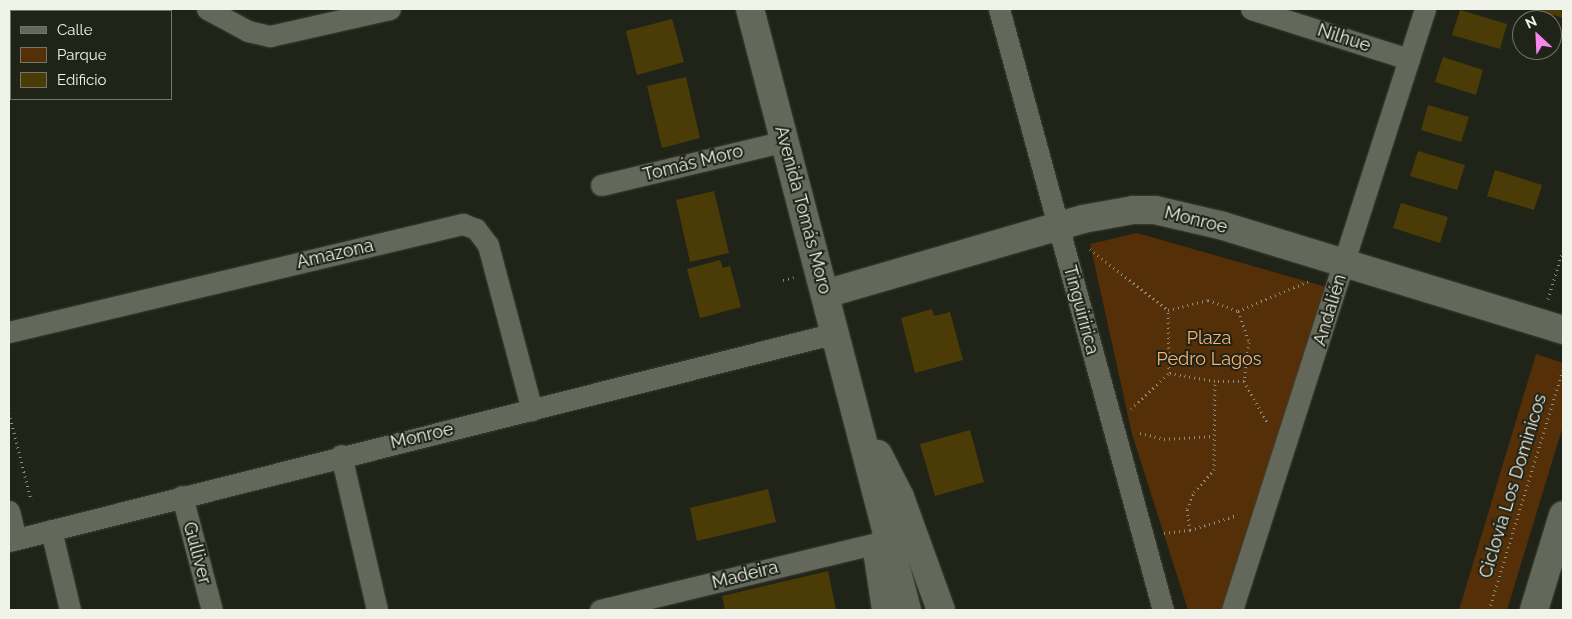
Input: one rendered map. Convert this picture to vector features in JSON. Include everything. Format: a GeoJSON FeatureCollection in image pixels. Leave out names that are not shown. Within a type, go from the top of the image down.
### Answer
{"type":"FeatureCollection","features":[{"type":"Feature","properties":{"kind":"main road","name":"Avenida Tomás Moro"},"geometry":{"type":"LineString","coordinates":[[750,9],[856,411],[882,541],[886,610]]}},
{"type":"Feature","properties":{"kind":"main road","name":"Monroe"},"geometry":{"type":"LineString","coordinates":[[825,294],[1107,213],[1155,210],[1204,221],[1563,330]]}},
{"type":"Feature","properties":{"kind":"main road","name":"Avenida Tomás Moro"},"geometry":{"type":"LineString","coordinates":[[856,411],[900,497],[941,610]]}},
{"type":"Feature","properties":{"kind":"main road"},"geometry":{"type":"LineString","coordinates":[[1534,610],[1563,515]]}},
{"type":"Feature","properties":{"kind":"main road","name":"Avenida Tomás Moro"},"geometry":{"type":"LineString","coordinates":[[882,541],[907,610]]}},
{"type":"Feature","properties":{"kind":"street"},"geometry":{"type":"LineString","coordinates":[[207,9],[248,31],[270,36],[390,9]]}},
{"type":"Feature","properties":{"kind":"street","name":"Tinguiririca"},"geometry":{"type":"LineString","coordinates":[[999,9],[1162,610]]}},
{"type":"Feature","properties":{"kind":"street","name":"Nilhue"},"geometry":{"type":"LineString","coordinates":[[1251,9],[1409,59]]}},
{"type":"Feature","properties":{"kind":"street","name":"Andalién"},"geometry":{"type":"LineString","coordinates":[[1232,610],[1268,508],[1425,9]]}},
{"type":"Feature","properties":{"kind":"street","name":"Tomás Moro"},"geometry":{"type":"LineString","coordinates":[[601,185],[786,141]]}},
{"type":"Feature","properties":{"kind":"street","name":"Amazona"},"geometry":{"type":"LineString","coordinates":[[9,332],[463,224],[476,229],[488,245],[532,410]]}},
{"type":"Feature","properties":{"kind":"street","name":"Monroe"},"geometry":{"type":"LineString","coordinates":[[12,540],[342,455],[532,410],[836,333]]}},
{"type":"Feature","properties":{"kind":"street"},"geometry":{"type":"LineString","coordinates":[[342,455],[377,610]]}},
{"type":"Feature","properties":{"kind":"street","name":"Gulliver"},"geometry":{"type":"LineString","coordinates":[[182,496],[212,610]]}},
{"type":"Feature","properties":{"kind":"street"},"geometry":{"type":"LineString","coordinates":[[9,511],[12,540]]}},
{"type":"Feature","properties":{"kind":"street"},"geometry":{"type":"LineString","coordinates":[[45,531],[70,610]]}},
{"type":"Feature","properties":{"kind":"street","name":"Madeira"},"geometry":{"type":"LineString","coordinates":[[600,610],[882,541]]}},
{"type":"Feature","properties":{"kind":"path"},"geometry":{"type":"LineString","coordinates":[[1086,246],[1168,310]]}},
{"type":"Feature","properties":{"kind":"path"},"geometry":{"type":"LineString","coordinates":[[1547,302],[1563,250]]}},
{"type":"Feature","properties":{"kind":"path"},"geometry":{"type":"LineString","coordinates":[[1168,310],[1208,300],[1238,311],[1313,279]]}},
{"type":"Feature","properties":{"kind":"path"},"geometry":{"type":"LineString","coordinates":[[1112,426],[1169,373],[1168,310]]}},
{"type":"Feature","properties":{"kind":"path"},"geometry":{"type":"LineString","coordinates":[[1238,311],[1249,342],[1244,381],[1286,449]]}},
{"type":"Feature","properties":{"kind":"path","name":"Ciclovía Los Dominicos"},"geometry":{"type":"LineString","coordinates":[[1489,610],[1563,370]]}},
{"type":"Feature","properties":{"kind":"path"},"geometry":{"type":"LineString","coordinates":[[1169,373],[1215,381],[1244,381]]}},
{"type":"Feature","properties":{"kind":"path"},"geometry":{"type":"LineString","coordinates":[[1190,530],[1187,509],[1194,492],[1214,470],[1215,381]]}},
{"type":"Feature","properties":{"kind":"path"},"geometry":{"type":"LineString","coordinates":[[9,413],[45,531]]}},
{"type":"Feature","properties":{"kind":"path"},"geometry":{"type":"LineString","coordinates":[[1112,426],[1164,439],[1214,436]]}},
{"type":"Feature","properties":{"kind":"path"},"geometry":{"type":"LineString","coordinates":[[1142,536],[1190,530],[1268,508]]}},
{"type":"Feature","properties":{"kind":"green space","name":"Plaza Pedro Lagos"},"geometry":{"type":"Polygon","coordinates":[[[1137,233],[1326,287],[1222,610],[1188,610],[1132,434],[1090,244],[1137,233]]]}},
{"type":"Feature","properties":{"kind":"green space"},"geometry":{"type":"Polygon","coordinates":[[[1536,354],[1563,363],[1563,426],[1507,610],[1459,610],[1536,354]]]}},
{"type":"Feature","properties":{"kind":"building"},"geometry":{"type":"Polygon","coordinates":[[[1563,9],[1563,18],[1562,10],[1540,10],[1563,9]]]}},
{"type":"Feature","properties":{"kind":"building"},"geometry":{"type":"Polygon","coordinates":[[[1460,10],[1507,24],[1500,49],[1452,35],[1460,10]]]}},
{"type":"Feature","properties":{"kind":"building"},"geometry":{"type":"Polygon","coordinates":[[[672,19],[684,62],[637,75],[626,31],[672,19]]]}},
{"type":"Feature","properties":{"kind":"building"},"geometry":{"type":"Polygon","coordinates":[[[1443,57],[1483,70],[1476,95],[1435,82],[1443,57]]]}},
{"type":"Feature","properties":{"kind":"building"},"geometry":{"type":"Polygon","coordinates":[[[686,77],[700,138],[662,148],[647,86],[686,77]]]}},
{"type":"Feature","properties":{"kind":"building"},"geometry":{"type":"Polygon","coordinates":[[[1428,105],[1469,117],[1461,142],[1421,130],[1428,105]]]}},
{"type":"Feature","properties":{"kind":"building"},"geometry":{"type":"Polygon","coordinates":[[[1418,151],[1465,165],[1457,190],[1410,176],[1418,151]]]}},
{"type":"Feature","properties":{"kind":"building"},"geometry":{"type":"Polygon","coordinates":[[[1495,170],[1542,185],[1534,210],[1487,196],[1495,170]]]}},
{"type":"Feature","properties":{"kind":"building"},"geometry":{"type":"Polygon","coordinates":[[[714,191],[729,253],[690,262],[676,200],[714,191]]]}},
{"type":"Feature","properties":{"kind":"building"},"geometry":{"type":"Polygon","coordinates":[[[1401,203],[1448,217],[1440,243],[1393,228],[1401,203]]]}},
{"type":"Feature","properties":{"kind":"building"},"geometry":{"type":"Polygon","coordinates":[[[720,260],[723,268],[730,266],[741,307],[700,318],[687,269],[720,260]]]}},
{"type":"Feature","properties":{"kind":"building"},"geometry":{"type":"Polygon","coordinates":[[[932,309],[934,316],[950,312],[963,360],[915,373],[901,318],[932,309]]]}},
{"type":"Feature","properties":{"kind":"building"},"geometry":{"type":"Polygon","coordinates":[[[970,430],[984,482],[935,496],[920,444],[970,430]]]}},
{"type":"Feature","properties":{"kind":"building"},"geometry":{"type":"Polygon","coordinates":[[[768,489],[776,522],[697,541],[690,508],[768,489]]]}},
{"type":"Feature","properties":{"kind":"building"},"geometry":{"type":"Polygon","coordinates":[[[828,571],[836,610],[725,610],[722,596],[828,571]]]}}]}
